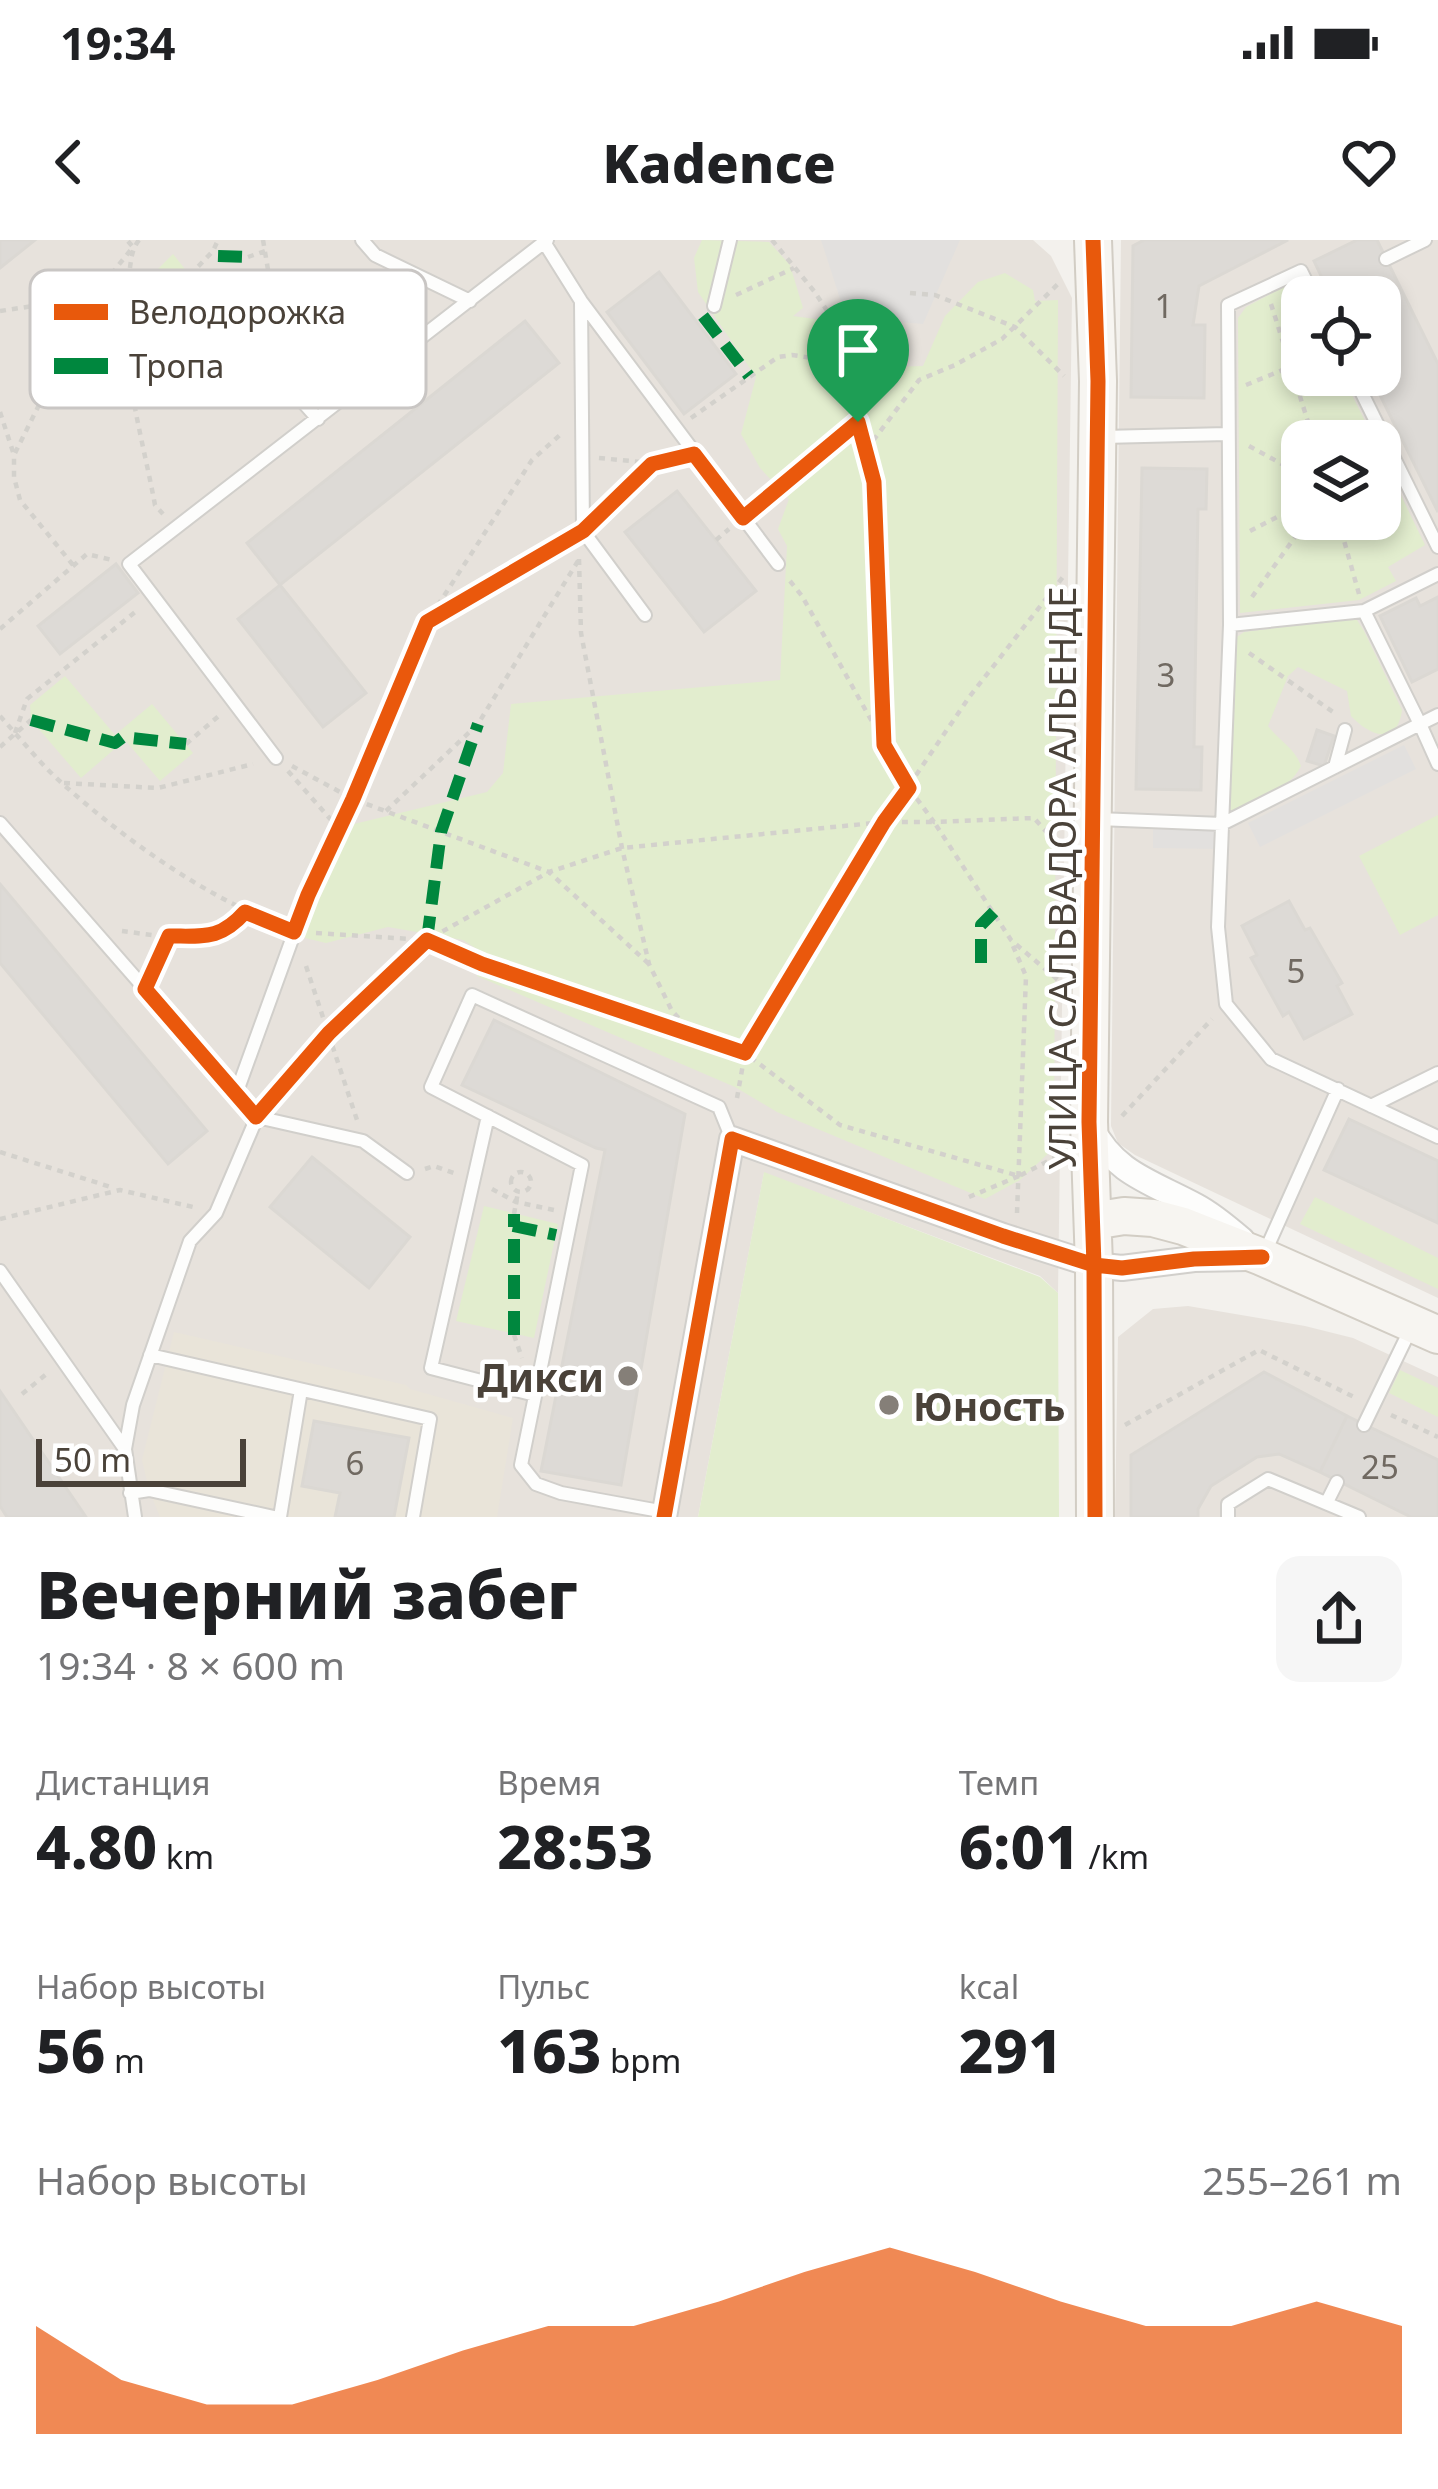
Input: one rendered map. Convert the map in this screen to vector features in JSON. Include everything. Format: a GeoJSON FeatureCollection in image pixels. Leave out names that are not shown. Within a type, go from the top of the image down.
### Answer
{"type":"FeatureCollection","features":[{"type":"Feature","properties":{"kind":"street","name":"УЛИЦА САЛЬВАДОРА АЛЬЕНДЕ"},"geometry":{"type":"LineString","coordinates":[[1094,240],[1097,437],[1092,819],[1105,1119],[1093,1221],[1095,1517]]}},
{"type":"Feature","properties":{"kind":"street"},"geometry":{"type":"LineString","coordinates":[[1105,1119],[1106,1152],[1125,1170],[1202,1209],[1262,1258]]}},
{"type":"Feature","properties":{"kind":"street"},"geometry":{"type":"LineString","coordinates":[[664,1514],[732,1139],[1094,1265],[1122,1268],[1194,1259],[1262,1258]]}},
{"type":"Feature","properties":{"kind":"street"},"geometry":{"type":"LineString","coordinates":[[1093,1221],[1124,1216],[1183,1226],[1425,1329]]}},
{"type":"Feature","properties":{"kind":"lane"},"geometry":{"type":"LineString","coordinates":[[362,240],[375,255],[406,270]]}},
{"type":"Feature","properties":{"kind":"lane"},"geometry":{"type":"LineString","coordinates":[[715,306],[730,240]]}},
{"type":"Feature","properties":{"kind":"lane"},"geometry":{"type":"LineString","coordinates":[[1386,259],[1425,240]]}},
{"type":"Feature","properties":{"kind":"lane"},"geometry":{"type":"LineString","coordinates":[[426,335],[545,241],[580,301],[778,564]]}},
{"type":"Feature","properties":{"kind":"lane"},"geometry":{"type":"LineString","coordinates":[[426,280],[470,301]]}},
{"type":"Feature","properties":{"kind":"lane"},"geometry":{"type":"LineString","coordinates":[[1281,280],[1228,304],[1230,632],[1218,928],[1226,1004],[1271,1059],[1438,1136]]}},
{"type":"Feature","properties":{"kind":"lane"},"geometry":{"type":"LineString","coordinates":[[580,301],[583,531],[645,615]]}},
{"type":"Feature","properties":{"kind":"lane"},"geometry":{"type":"LineString","coordinates":[[1364,396],[1438,545]]}},
{"type":"Feature","properties":{"kind":"lane"},"geometry":{"type":"LineString","coordinates":[[309,408],[318,418]]}},
{"type":"Feature","properties":{"kind":"lane"},"geometry":{"type":"LineString","coordinates":[[276,758],[129,564],[331,408]]}},
{"type":"Feature","properties":{"kind":"lane"},"geometry":{"type":"LineString","coordinates":[[1097,437],[1227,434]]}},
{"type":"Feature","properties":{"kind":"lane"},"geometry":{"type":"LineString","coordinates":[[743,518],[770,495]]}},
{"type":"Feature","properties":{"kind":"lane"},"geometry":{"type":"LineString","coordinates":[[1230,632],[1364,611],[1438,574]]}},
{"type":"Feature","properties":{"kind":"lane"},"geometry":{"type":"LineString","coordinates":[[1364,611],[1438,764]]}},
{"type":"Feature","properties":{"kind":"lane"},"geometry":{"type":"LineString","coordinates":[[1092,819],[1222,824],[1438,716]]}},
{"type":"Feature","properties":{"kind":"lane"},"geometry":{"type":"LineString","coordinates":[[1335,767],[1346,730]]}},
{"type":"Feature","properties":{"kind":"lane"},"geometry":{"type":"LineString","coordinates":[[0,823],[256,1117],[363,1141],[407,1173]]}},
{"type":"Feature","properties":{"kind":"lane"},"geometry":{"type":"LineString","coordinates":[[236,1094],[308,895]]}},
{"type":"Feature","properties":{"kind":"lane"},"geometry":{"type":"LineString","coordinates":[[664,1514],[560,1493],[536,1484],[521,1465],[582,1165],[431,1087],[472,995],[719,1107],[732,1139]]}},
{"type":"Feature","properties":{"kind":"lane"},"geometry":{"type":"LineString","coordinates":[[1371,1106],[1438,1073]]}},
{"type":"Feature","properties":{"kind":"lane"},"geometry":{"type":"LineString","coordinates":[[1262,1258],[1339,1089]]}},
{"type":"Feature","properties":{"kind":"lane"},"geometry":{"type":"LineString","coordinates":[[488,1116],[430,1368],[535,1395]]}},
{"type":"Feature","properties":{"kind":"lane"},"geometry":{"type":"LineString","coordinates":[[135,1517],[125,1449],[134,1405],[190,1241],[216,1213],[256,1117]]}},
{"type":"Feature","properties":{"kind":"lane"},"geometry":{"type":"LineString","coordinates":[[0,1271],[125,1449]]}},
{"type":"Feature","properties":{"kind":"lane"},"geometry":{"type":"LineString","coordinates":[[1364,1425],[1425,1329]]}},
{"type":"Feature","properties":{"kind":"lane"},"geometry":{"type":"LineString","coordinates":[[150,1355],[430,1419],[413,1517]]}},
{"type":"Feature","properties":{"kind":"lane"},"geometry":{"type":"LineString","coordinates":[[130,1493],[149,1490],[277,1517],[301,1390]]}},
{"type":"Feature","properties":{"kind":"lane"},"geometry":{"type":"LineString","coordinates":[[1228,1517],[1228,1504],[1268,1479],[1358,1517]]}},
{"type":"Feature","properties":{"kind":"lane"},"geometry":{"type":"LineString","coordinates":[[1327,1502],[1337,1482]]}},
{"type":"Feature","properties":{"kind":"path"},"geometry":{"type":"LineString","coordinates":[[127,240],[133,247]]}},
{"type":"Feature","properties":{"kind":"path"},"geometry":{"type":"LineString","coordinates":[[115,270],[139,240]]}},
{"type":"Feature","properties":{"kind":"path"},"geometry":{"type":"LineString","coordinates":[[196,270],[216,254],[218,240]]}},
{"type":"Feature","properties":{"kind":"path"},"geometry":{"type":"LineString","coordinates":[[263,240],[268,270]]}},
{"type":"Feature","properties":{"kind":"path"},"geometry":{"type":"LineString","coordinates":[[772,240],[830,315],[841,339],[874,482],[884,745]]}},
{"type":"Feature","properties":{"kind":"path"},"geometry":{"type":"LineString","coordinates":[[129,270],[133,247]]}},
{"type":"Feature","properties":{"kind":"path"},"geometry":{"type":"LineString","coordinates":[[248,257],[265,251]]}},
{"type":"Feature","properties":{"kind":"path"},"geometry":{"type":"LineString","coordinates":[[715,306],[794,268]]}},
{"type":"Feature","properties":{"kind":"path"},"geometry":{"type":"LineString","coordinates":[[866,450],[919,380],[987,349],[1059,283]]}},
{"type":"Feature","properties":{"kind":"path"},"geometry":{"type":"LineString","coordinates":[[1265,287],[1281,338]]}},
{"type":"Feature","properties":{"kind":"path"},"geometry":{"type":"LineString","coordinates":[[910,293],[935,295],[1015,327],[1068,379]]}},
{"type":"Feature","properties":{"kind":"path"},"geometry":{"type":"LineString","coordinates":[[0,311],[30,306]]}},
{"type":"Feature","properties":{"kind":"path"},"geometry":{"type":"LineString","coordinates":[[677,429],[778,357],[846,363]]}},
{"type":"Feature","properties":{"kind":"path"},"geometry":{"type":"LineString","coordinates":[[1228,393],[1281,371]]}},
{"type":"Feature","properties":{"kind":"path"},"geometry":{"type":"LineString","coordinates":[[14,454],[37,408]]}},
{"type":"Feature","properties":{"kind":"path"},"geometry":{"type":"LineString","coordinates":[[137,408],[155,505],[176,528]]}},
{"type":"Feature","properties":{"kind":"path"},"geometry":{"type":"LineString","coordinates":[[0,412],[14,454],[20,500],[73,565]]}},
{"type":"Feature","properties":{"kind":"path"},"geometry":{"type":"LineString","coordinates":[[308,895],[427,622],[532,460],[582,415]]}},
{"type":"Feature","properties":{"kind":"path"},"geometry":{"type":"LineString","coordinates":[[770,495],[858,422]]}},
{"type":"Feature","properties":{"kind":"path"},"geometry":{"type":"LineString","coordinates":[[1227,434],[1281,464]]}},
{"type":"Feature","properties":{"kind":"path"},"geometry":{"type":"LineString","coordinates":[[582,456],[652,464],[694,454]]}},
{"type":"Feature","properties":{"kind":"path"},"geometry":{"type":"LineString","coordinates":[[427,622],[583,531],[652,464]]}},
{"type":"Feature","properties":{"kind":"path"},"geometry":{"type":"LineString","coordinates":[[1229,542],[1281,515]]}},
{"type":"Feature","properties":{"kind":"path"},"geometry":{"type":"LineString","coordinates":[[583,531],[581,633],[622,848],[649,964],[672,1011],[694,1034]]}},
{"type":"Feature","properties":{"kind":"path"},"geometry":{"type":"LineString","coordinates":[[1240,613],[1293,540]]}},
{"type":"Feature","properties":{"kind":"path"},"geometry":{"type":"LineString","coordinates":[[1343,540],[1364,611]]}},
{"type":"Feature","properties":{"kind":"path"},"geometry":{"type":"LineString","coordinates":[[0,629],[87,554],[129,564]]}},
{"type":"Feature","properties":{"kind":"path"},"geometry":{"type":"LineString","coordinates":[[385,812],[478,724],[579,559]]}},
{"type":"Feature","properties":{"kind":"path"},"geometry":{"type":"LineString","coordinates":[[778,564],[802,596],[909,788],[1011,940],[1027,976],[1016,1219]]}},
{"type":"Feature","properties":{"kind":"path"},"geometry":{"type":"LineString","coordinates":[[732,1139],[745,1053],[884,822],[970,696],[1069,569]]}},
{"type":"Feature","properties":{"kind":"path"},"geometry":{"type":"LineString","coordinates":[[15,733],[27,699],[153,598]]}},
{"type":"Feature","properties":{"kind":"path"},"geometry":{"type":"LineString","coordinates":[[1230,632],[1343,719],[1346,730]]}},
{"type":"Feature","properties":{"kind":"path"},"geometry":{"type":"LineString","coordinates":[[186,744],[235,703]]}},
{"type":"Feature","properties":{"kind":"path"},"geometry":{"type":"LineString","coordinates":[[0,716],[61,783],[142,849],[245,912],[294,932],[427,940],[482,964],[745,1053],[840,1125],[1019,1176]]}},
{"type":"Feature","properties":{"kind":"path"},"geometry":{"type":"LineString","coordinates":[[0,747],[31,720]]}},
{"type":"Feature","properties":{"kind":"path"},"geometry":{"type":"LineString","coordinates":[[61,783],[158,788],[276,758],[353,799],[549,872],[649,964]]}},
{"type":"Feature","properties":{"kind":"path"},"geometry":{"type":"LineString","coordinates":[[276,758],[338,829]]}},
{"type":"Feature","properties":{"kind":"path"},"geometry":{"type":"LineString","coordinates":[[256,1117],[329,1033],[427,940],[549,872],[622,848],[884,822],[1034,818],[1068,856]]}},
{"type":"Feature","properties":{"kind":"path"},"geometry":{"type":"LineString","coordinates":[[92,928],[213,936],[245,912]]}},
{"type":"Feature","properties":{"kind":"path"},"geometry":{"type":"LineString","coordinates":[[294,932],[363,1141]]}},
{"type":"Feature","properties":{"kind":"path"},"geometry":{"type":"LineString","coordinates":[[145,989],[169,936]]}},
{"type":"Feature","properties":{"kind":"path"},"geometry":{"type":"LineString","coordinates":[[1011,940],[1066,987]]}},
{"type":"Feature","properties":{"kind":"path"},"geometry":{"type":"LineString","coordinates":[[1105,1119],[1226,1004]]}},
{"type":"Feature","properties":{"kind":"path"},"geometry":{"type":"LineString","coordinates":[[0,1152],[120,1190],[216,1213]]}},
{"type":"Feature","properties":{"kind":"path"},"geometry":{"type":"LineString","coordinates":[[952,1202],[1063,1153]]}},
{"type":"Feature","properties":{"kind":"path"},"geometry":{"type":"LineString","coordinates":[[473,1180],[516,1202],[572,1214]]}},
{"type":"Feature","properties":{"kind":"path"},"geometry":{"type":"LineString","coordinates":[[0,1220],[120,1190]]}},
{"type":"Feature","properties":{"kind":"path"},"geometry":{"type":"LineString","coordinates":[[514,1214],[518,1192]]}},
{"type":"Feature","properties":{"kind":"path"},"geometry":{"type":"LineString","coordinates":[[1120,1428],[1259,1350],[1438,1437]]}},
{"type":"Feature","properties":{"kind":"path"},"geometry":{"type":"LineString","coordinates":[[22,1394],[63,1360]]}},
{"type":"Feature","properties":{"kind":"shaded area"},"geometry":{"type":"Polygon","coordinates":[[[0,240],[1033,240],[1051,256],[1072,298],[1058,1293],[1040,1276],[764,1173],[698,1517],[0,1517],[0,240]]]}},
{"type":"Feature","properties":{"kind":"shaded area"},"geometry":{"type":"Polygon","coordinates":[[[821,240],[960,240],[923,324],[846,317],[821,240]]]}},
{"type":"Feature","properties":{"kind":"shaded area"},"geometry":{"type":"Polygon","coordinates":[[[1121,240],[1438,240],[1438,1298],[1118,1143],[1111,1126],[1121,240]]]}},
{"type":"Feature","properties":{"kind":"shaded area"},"geometry":{"type":"Polygon","coordinates":[[[1404,745],[1416,769],[1260,847],[1248,823],[1404,745]]]}},
{"type":"Feature","properties":{"kind":"shaded area"},"geometry":{"type":"Polygon","coordinates":[[[1153,829],[1223,829],[1223,849],[1153,848],[1153,829]]]}},
{"type":"Feature","properties":{"kind":"shaded area"},"geometry":{"type":"Polygon","coordinates":[[[1188,1306],[1353,1338],[1438,1377],[1438,1517],[1115,1517],[1118,1337],[1153,1309],[1188,1306]]]}},
{"type":"Feature","properties":{"kind":"shaded area"},"geometry":{"type":"Polygon","coordinates":[[[174,1332],[406,1385],[513,1418],[497,1517],[160,1517],[142,1460],[174,1332]]]}},
{"type":"Feature","properties":{"kind":"green space"},"geometry":{"type":"Polygon","coordinates":[[[702,240],[769,242],[790,265],[803,308],[793,316],[823,320],[828,369],[923,366],[945,316],[978,282],[1005,273],[1033,290],[1035,301],[1058,300],[1054,1148],[1020,1180],[985,1199],[777,1112],[735,1087],[477,976],[480,951],[463,940],[388,927],[326,943],[305,938],[314,894],[354,824],[487,792],[503,773],[511,704],[780,680],[787,546],[778,529],[789,499],[760,468],[741,434],[756,377],[698,292],[694,258],[702,240]]]}},
{"type":"Feature","properties":{"kind":"green space"},"geometry":{"type":"Polygon","coordinates":[[[173,254],[186,270],[157,270],[173,254]]]}},
{"type":"Feature","properties":{"kind":"green space"},"geometry":{"type":"Polygon","coordinates":[[[1281,288],[1281,396],[1352,396],[1364,420],[1281,420],[1281,540],[1401,540],[1401,495],[1425,545],[1388,567],[1396,581],[1359,600],[1240,613],[1238,318],[1246,307],[1281,288]]]}},
{"type":"Feature","properties":{"kind":"green space"},"geometry":{"type":"Polygon","coordinates":[[[1357,620],[1364,631],[1402,710],[1395,729],[1382,734],[1366,729],[1351,716],[1347,691],[1298,667],[1288,676],[1268,726],[1301,766],[1280,789],[1231,811],[1234,639],[1244,632],[1357,620]]]}},
{"type":"Feature","properties":{"kind":"green space"},"geometry":{"type":"Polygon","coordinates":[[[65,676],[115,735],[152,704],[193,753],[160,781],[125,740],[81,778],[31,720],[30,705],[65,676]]]}},
{"type":"Feature","properties":{"kind":"green space"},"geometry":{"type":"Polygon","coordinates":[[[1438,815],[1438,915],[1400,935],[1359,856],[1438,815]]]}},
{"type":"Feature","properties":{"kind":"green space","name":"Юность"},"geometry":{"type":"Polygon","coordinates":[[[764,1172],[1040,1277],[1058,1293],[1059,1517],[698,1517],[764,1172]]]}},
{"type":"Feature","properties":{"kind":"green space"},"geometry":{"type":"Polygon","coordinates":[[[1315,1197],[1438,1258],[1438,1289],[1300,1224],[1315,1197]]]}},
{"type":"Feature","properties":{"kind":"green space"},"geometry":{"type":"Polygon","coordinates":[[[484,1206],[558,1224],[534,1338],[456,1321],[484,1206]]]}},
{"type":"Feature","properties":{"kind":"green space"},"geometry":{"type":"Polygon","coordinates":[[[1400,1370],[1438,1388],[1438,1417],[1389,1393],[1400,1370]]]}},
{"type":"Feature","properties":{"kind":"building"},"geometry":{"type":"Polygon","coordinates":[[[0,240],[35,240],[0,268],[0,240]]]}},
{"type":"Feature","properties":{"kind":"building"},"geometry":{"type":"Polygon","coordinates":[[[1144,240],[1288,240],[1199,286],[1193,325],[1205,325],[1204,398],[1131,397],[1133,246],[1144,240]]]}},
{"type":"Feature","properties":{"kind":"building"},"geometry":{"type":"Polygon","coordinates":[[[1357,240],[1377,240],[1395,276],[1321,276],[1314,261],[1357,240]]]}},
{"type":"Feature","properties":{"kind":"building"},"geometry":{"type":"Polygon","coordinates":[[[659,272],[736,374],[684,414],[607,312],[659,272]]]}},
{"type":"Feature","properties":{"kind":"building"},"geometry":{"type":"Polygon","coordinates":[[[1401,289],[1438,364],[1438,512],[1401,437],[1401,420],[1392,420],[1380,396],[1401,396],[1401,289]]]}},
{"type":"Feature","properties":{"kind":"building"},"geometry":{"type":"Polygon","coordinates":[[[525,321],[559,363],[280,585],[247,543],[416,408],[426,408],[426,400],[525,321]]]}},
{"type":"Feature","properties":{"kind":"building"},"geometry":{"type":"Polygon","coordinates":[[[1142,468],[1207,469],[1206,509],[1198,509],[1194,747],[1202,747],[1201,790],[1136,789],[1142,468]]]}},
{"type":"Feature","properties":{"kind":"building"},"geometry":{"type":"Polygon","coordinates":[[[677,491],[756,591],[704,632],[625,532],[677,491]]]}},
{"type":"Feature","properties":{"kind":"building"},"geometry":{"type":"Polygon","coordinates":[[[116,564],[138,593],[60,654],[38,626],[116,564]]]}},
{"type":"Feature","properties":{"kind":"building"},"geometry":{"type":"Polygon","coordinates":[[[280,585],[366,693],[323,727],[238,619],[280,585]]]}},
{"type":"Feature","properties":{"kind":"building"},"geometry":{"type":"Polygon","coordinates":[[[1438,597],[1438,669],[1412,682],[1380,616],[1416,598],[1420,606],[1438,597]]]}},
{"type":"Feature","properties":{"kind":"building"},"geometry":{"type":"Polygon","coordinates":[[[1317,730],[1334,736],[1324,766],[1307,761],[1317,730]]]}},
{"type":"Feature","properties":{"kind":"building"},"geometry":{"type":"Polygon","coordinates":[[[0,884],[207,1131],[168,1164],[0,963],[0,884]]]}},
{"type":"Feature","properties":{"kind":"building"},"geometry":{"type":"Polygon","coordinates":[[[1289,901],[1342,983],[1337,986],[1352,1014],[1304,1039],[1289,1012],[1283,1016],[1251,958],[1257,955],[1242,926],[1289,901]]]}},
{"type":"Feature","properties":{"kind":"building"},"geometry":{"type":"Polygon","coordinates":[[[494,1020],[685,1114],[621,1485],[541,1471],[605,1150],[462,1085],[494,1020]]]}},
{"type":"Feature","properties":{"kind":"building"},"geometry":{"type":"Polygon","coordinates":[[[1349,1119],[1438,1161],[1438,1223],[1324,1170],[1349,1119]]]}},
{"type":"Feature","properties":{"kind":"building"},"geometry":{"type":"Polygon","coordinates":[[[312,1157],[410,1237],[369,1288],[270,1207],[312,1157]]]}},
{"type":"Feature","properties":{"kind":"building"},"geometry":{"type":"Polygon","coordinates":[[[1264,1372],[1347,1416],[1320,1472],[1279,1454],[1257,1457],[1211,1486],[1198,1517],[1131,1517],[1131,1455],[1264,1372]]]}},
{"type":"Feature","properties":{"kind":"building"},"geometry":{"type":"Polygon","coordinates":[[[0,1391],[86,1517],[7,1517],[0,1506],[0,1391]]]}},
{"type":"Feature","properties":{"kind":"building"},"geometry":{"type":"Polygon","coordinates":[[[1347,1416],[1438,1460],[1438,1517],[1411,1517],[1320,1472],[1347,1416]]]}},
{"type":"Feature","properties":{"kind":"building"},"geometry":{"type":"Polygon","coordinates":[[[314,1421],[409,1438],[394,1517],[335,1517],[340,1493],[302,1486],[314,1421]]]}},
{"type":"Feature","properties":{"kind":"marked path"},"geometry":{"type":"LineString","coordinates":[[218,256],[248,257]]}},
{"type":"Feature","properties":{"kind":"marked path"},"geometry":{"type":"LineString","coordinates":[[703,316],[749,376]]}},
{"type":"Feature","properties":{"kind":"marked path"},"geometry":{"type":"LineString","coordinates":[[31,720],[115,743],[123,737],[186,744]]}},
{"type":"Feature","properties":{"kind":"marked path"},"geometry":{"type":"LineString","coordinates":[[427,940],[441,832],[478,724]]}},
{"type":"Feature","properties":{"kind":"marked path"},"geometry":{"type":"LineString","coordinates":[[981,963],[981,925],[994,912]]}},
{"type":"Feature","properties":{"kind":"marked path"},"geometry":{"type":"LineString","coordinates":[[514,1214],[514,1335]]}},
{"type":"Feature","properties":{"kind":"marked path"},"geometry":{"type":"LineString","coordinates":[[513,1226],[556,1235]]}},
{"type":"Feature","properties":{"kind":"cycle path"},"geometry":{"type":"LineString","coordinates":[[1093,240],[1098,381],[1089,1122],[1095,1517]]}},
{"type":"Feature","properties":{"kind":"cycle path"},"geometry":{"type":"LineString","coordinates":[[664,1517],[732,1139],[1094,1265],[1122,1268],[1262,1257]]}},
{"type":"Feature","properties":{"kind":"place","name":"Дикси"},"geometry":{"type":"Point","coordinates":[628,1376]}},
{"type":"Feature","properties":{"kind":"place","name":"Юность"},"geometry":{"type":"Point","coordinates":[889,1405]}},
{"type":"Feature","properties":{"kind":"route"},"geometry":{"type":"LineString","coordinates":[[858,422],[874,482],[884,745],[909,788],[745,1053],[482,964],[427,940],[329,1033],[256,1117],[145,989],[169,936],[213,936],[245,912],[294,932],[427,622],[583,531],[652,464],[694,454],[743,518],[858,422]]}}]}
